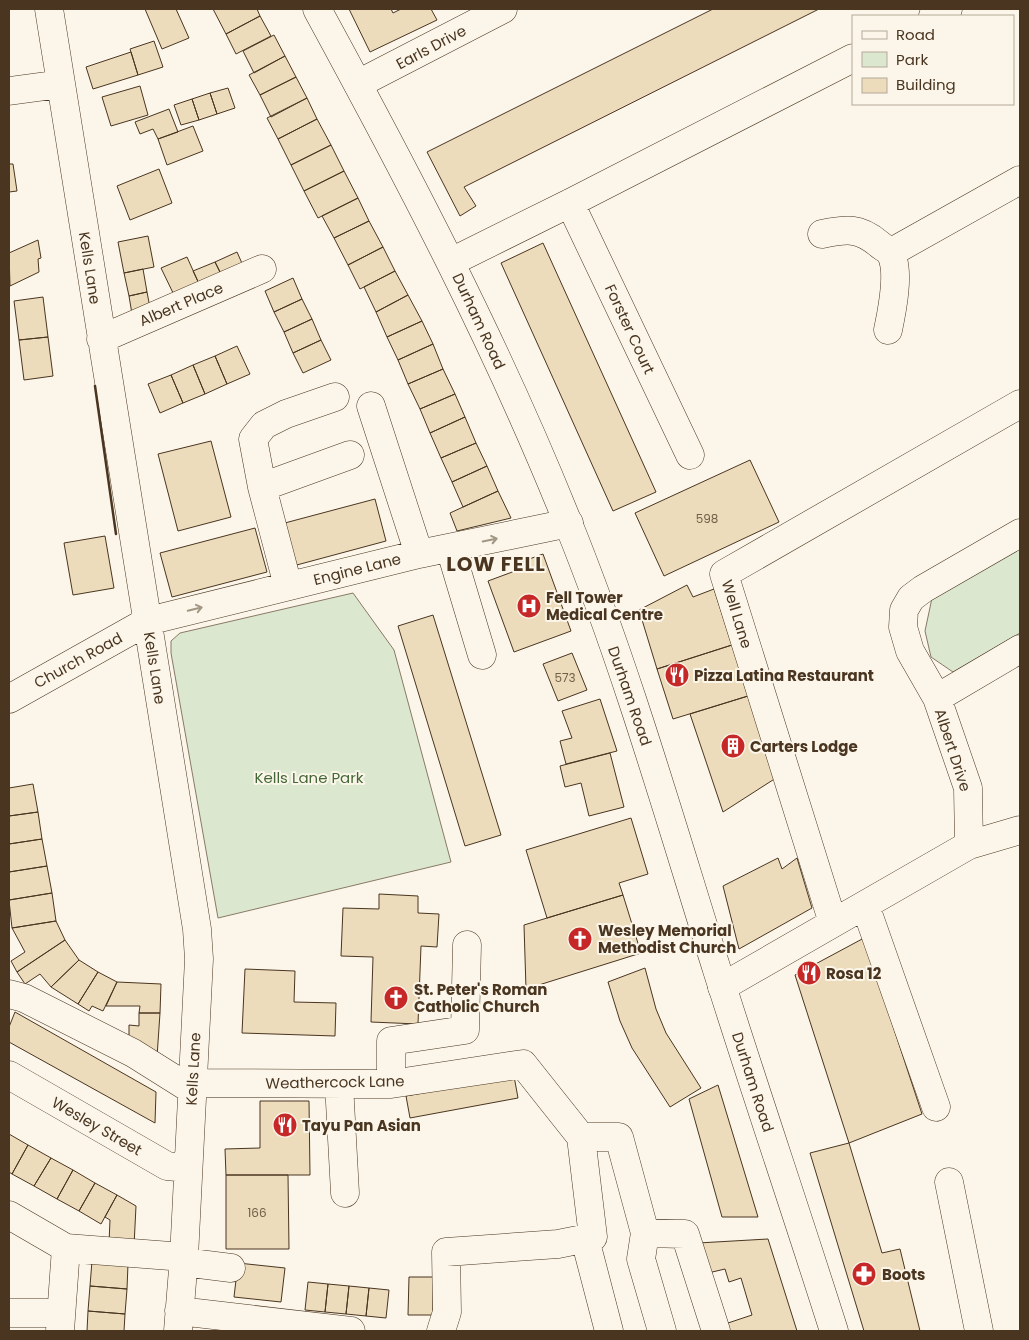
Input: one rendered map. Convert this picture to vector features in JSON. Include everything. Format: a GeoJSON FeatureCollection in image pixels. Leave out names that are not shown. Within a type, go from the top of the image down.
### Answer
{"type":"FeatureCollection","features":[{"type":"Feature","properties":{"kind":"street","name":"Kells Lane"},"geometry":{"type":"LineString","coordinates":[[49,9],[197,929],[199,959],[178,1321]]}},
{"type":"Feature","properties":{"kind":"street","name":"Durham Road"},"geometry":{"type":"LineString","coordinates":[[319,9],[451,262],[518,404],[569,524],[627,682],[722,987],[834,1331]]}},
{"type":"Feature","properties":{"kind":"street","name":"Earls Drive"},"geometry":{"type":"LineString","coordinates":[[358,84],[503,9]]}},
{"type":"Feature","properties":{"kind":"street"},"geometry":{"type":"LineString","coordinates":[[935,15],[948,9]]}},
{"type":"Feature","properties":{"kind":"street"},"geometry":{"type":"LineString","coordinates":[[451,262],[852,59]]}},
{"type":"Feature","properties":{"kind":"street"},"geometry":{"type":"LineString","coordinates":[[9,92],[61,84]]}},
{"type":"Feature","properties":{"kind":"street"},"geometry":{"type":"LineString","coordinates":[[890,253],[1020,180]]}},
{"type":"Feature","properties":{"kind":"street","name":"Forster Court"},"geometry":{"type":"LineString","coordinates":[[570,203],[690,456]]}},
{"type":"Feature","properties":{"kind":"street"},"geometry":{"type":"LineString","coordinates":[[822,234],[842,230],[857,231],[875,240],[890,253],[895,275],[894,300],[888,330]]}},
{"type":"Feature","properties":{"kind":"street","name":"Albert Place"},"geometry":{"type":"LineString","coordinates":[[101,339],[262,269]]}},
{"type":"Feature","properties":{"kind":"street"},"geometry":{"type":"LineString","coordinates":[[288,586],[262,487],[253,440],[264,425],[286,414],[335,397]]}},
{"type":"Feature","properties":{"kind":"street","name":"Well Lane"},"geometry":{"type":"LineString","coordinates":[[833,923],[724,574],[1020,404]]}},
{"type":"Feature","properties":{"kind":"street"},"geometry":{"type":"LineString","coordinates":[[371,406],[419,554]]}},
{"type":"Feature","properties":{"kind":"street"},"geometry":{"type":"LineString","coordinates":[[262,487],[350,455]]}},
{"type":"Feature","properties":{"kind":"street","name":"Engine Lane"},"geometry":{"type":"LineString","coordinates":[[148,621],[419,554],[569,524]]}},
{"type":"Feature","properties":{"kind":"street","name":"Albert Drive"},"geometry":{"type":"LineString","coordinates":[[969,845],[968,788],[937,698],[910,651],[903,627],[904,610],[911,598],[923,589],[1020,533]]}},
{"type":"Feature","properties":{"kind":"street"},"geometry":{"type":"LineString","coordinates":[[450,548],[482,655]]}},
{"type":"Feature","properties":{"kind":"street","name":"Church Road"},"geometry":{"type":"LineString","coordinates":[[9,699],[148,621]]}},
{"type":"Feature","properties":{"kind":"street"},"geometry":{"type":"LineString","coordinates":[[937,698],[1020,649]]}},
{"type":"Feature","properties":{"kind":"street"},"geometry":{"type":"LineString","coordinates":[[722,987],[969,845],[1020,830]]}},
{"type":"Feature","properties":{"kind":"street"},"geometry":{"type":"LineString","coordinates":[[865,905],[936,1107]]}},
{"type":"Feature","properties":{"kind":"street"},"geometry":{"type":"LineString","coordinates":[[391,1084],[391,1041],[465,1030],[467,945]]}},
{"type":"Feature","properties":{"kind":"street"},"geometry":{"type":"LineString","coordinates":[[9,994],[24,998],[133,1053],[192,1087]]}},
{"type":"Feature","properties":{"kind":"street","name":"Weathercock Lane"},"geometry":{"type":"LineString","coordinates":[[192,1087],[391,1084],[523,1064],[581,1137]]}},
{"type":"Feature","properties":{"kind":"street","name":"Wesley Street"},"geometry":{"type":"LineString","coordinates":[[9,1075],[167,1166],[188,1168]]}},
{"type":"Feature","properties":{"kind":"street"},"geometry":{"type":"LineString","coordinates":[[339,1084],[345,1193]]}},
{"type":"Feature","properties":{"kind":"street"},"geometry":{"type":"LineString","coordinates":[[441,1331],[447,1312],[446,1252],[558,1244],[593,1237],[581,1137],[619,1137],[645,1234],[641,1259],[662,1331]]}},
{"type":"Feature","properties":{"kind":"street"},"geometry":{"type":"LineString","coordinates":[[949,1182],[979,1331]]}},
{"type":"Feature","properties":{"kind":"street"},"geometry":{"type":"LineString","coordinates":[[13,1223],[66,1248],[183,1260],[231,1268]]}},
{"type":"Feature","properties":{"kind":"street"},"geometry":{"type":"LineString","coordinates":[[645,1234],[685,1234],[716,1331]]}},
{"type":"Feature","properties":{"kind":"street"},"geometry":{"type":"LineString","coordinates":[[585,1239],[609,1331]]}},
{"type":"Feature","properties":{"kind":"street"},"geometry":{"type":"LineString","coordinates":[[9,1313],[60,1322],[66,1248]]}},
{"type":"Feature","properties":{"kind":"street"},"geometry":{"type":"LineString","coordinates":[[178,1321],[351,1331]]}},
{"type":"Feature","properties":{"kind":"green space"},"geometry":{"type":"Polygon","coordinates":[[[1020,548],[1020,633],[953,672],[931,657],[925,631],[932,598],[1020,548]]]}},
{"type":"Feature","properties":{"kind":"green space","name":"Kells Lane Park"},"geometry":{"type":"Polygon","coordinates":[[[353,593],[394,650],[451,862],[218,918],[171,653],[171,641],[180,633],[353,593]]]}},
{"type":"Feature","properties":{"kind":"building"},"geometry":{"type":"Polygon","coordinates":[[[145,9],[176,9],[189,38],[162,49],[145,9]]]}},
{"type":"Feature","properties":{"kind":"building"},"geometry":{"type":"Polygon","coordinates":[[[213,9],[257,9],[260,16],[226,34],[213,9]]]}},
{"type":"Feature","properties":{"kind":"building"},"geometry":{"type":"Polygon","coordinates":[[[349,9],[391,9],[393,13],[401,9],[431,9],[437,20],[370,52],[349,9]]]}},
{"type":"Feature","properties":{"kind":"building"},"geometry":{"type":"Polygon","coordinates":[[[713,9],[819,9],[464,187],[476,206],[460,216],[427,152],[713,9]]]}},
{"type":"Feature","properties":{"kind":"building"},"geometry":{"type":"Polygon","coordinates":[[[260,16],[271,36],[236,54],[226,34],[260,16]]]}},
{"type":"Feature","properties":{"kind":"building"},"geometry":{"type":"Polygon","coordinates":[[[274,35],[285,56],[254,73],[243,51],[274,35]]]}},
{"type":"Feature","properties":{"kind":"building"},"geometry":{"type":"Polygon","coordinates":[[[154,41],[163,67],[138,75],[130,49],[154,41]]]}},
{"type":"Feature","properties":{"kind":"building"},"geometry":{"type":"Polygon","coordinates":[[[131,52],[138,75],[93,89],[86,67],[131,52]]]}},
{"type":"Feature","properties":{"kind":"building"},"geometry":{"type":"Polygon","coordinates":[[[285,56],[296,77],[260,95],[249,75],[285,56]]]}},
{"type":"Feature","properties":{"kind":"building"},"geometry":{"type":"Polygon","coordinates":[[[296,77],[307,98],[271,117],[260,95],[296,77]]]}},
{"type":"Feature","properties":{"kind":"building"},"geometry":{"type":"Polygon","coordinates":[[[140,86],[148,115],[111,126],[102,97],[140,86]]]}},
{"type":"Feature","properties":{"kind":"building"},"geometry":{"type":"Polygon","coordinates":[[[228,88],[235,108],[217,114],[210,93],[228,88]]]}},
{"type":"Feature","properties":{"kind":"building"},"geometry":{"type":"Polygon","coordinates":[[[210,93],[217,114],[199,120],[192,99],[210,93]]]}},
{"type":"Feature","properties":{"kind":"building"},"geometry":{"type":"Polygon","coordinates":[[[307,98],[317,119],[278,139],[267,118],[307,98]]]}},
{"type":"Feature","properties":{"kind":"building"},"geometry":{"type":"Polygon","coordinates":[[[192,99],[199,120],[181,125],[174,105],[192,99]]]}},
{"type":"Feature","properties":{"kind":"building"},"geometry":{"type":"Polygon","coordinates":[[[169,109],[178,132],[158,139],[153,129],[140,134],[135,122],[169,109]]]}},
{"type":"Feature","properties":{"kind":"building"},"geometry":{"type":"Polygon","coordinates":[[[317,119],[331,145],[291,165],[278,139],[317,119]]]}},
{"type":"Feature","properties":{"kind":"building"},"geometry":{"type":"Polygon","coordinates":[[[193,126],[203,151],[167,165],[158,139],[193,126]]]}},
{"type":"Feature","properties":{"kind":"building"},"geometry":{"type":"Polygon","coordinates":[[[331,145],[344,171],[304,191],[291,165],[331,145]]]}},
{"type":"Feature","properties":{"kind":"building"},"geometry":{"type":"Polygon","coordinates":[[[9,164],[13,164],[17,191],[9,192],[9,164]]]}},
{"type":"Feature","properties":{"kind":"building"},"geometry":{"type":"Polygon","coordinates":[[[159,169],[172,203],[130,220],[117,186],[159,169]]]}},
{"type":"Feature","properties":{"kind":"building"},"geometry":{"type":"Polygon","coordinates":[[[344,171],[358,198],[318,218],[304,191],[344,171]]]}},
{"type":"Feature","properties":{"kind":"building"},"geometry":{"type":"Polygon","coordinates":[[[358,198],[369,221],[334,238],[322,216],[358,198]]]}},
{"type":"Feature","properties":{"kind":"building"},"geometry":{"type":"Polygon","coordinates":[[[369,221],[383,247],[348,265],[334,238],[369,221]]]}},
{"type":"Feature","properties":{"kind":"building"},"geometry":{"type":"Polygon","coordinates":[[[148,236],[154,267],[124,273],[118,242],[148,236]]]}},
{"type":"Feature","properties":{"kind":"building"},"geometry":{"type":"Polygon","coordinates":[[[38,240],[41,258],[38,259],[39,272],[10,286],[9,253],[38,240]]]}},
{"type":"Feature","properties":{"kind":"building"},"geometry":{"type":"Polygon","coordinates":[[[543,243],[656,492],[613,511],[501,263],[543,243]]]}},
{"type":"Feature","properties":{"kind":"building"},"geometry":{"type":"Polygon","coordinates":[[[383,247],[395,271],[360,289],[348,265],[383,247]]]}},
{"type":"Feature","properties":{"kind":"building"},"geometry":{"type":"Polygon","coordinates":[[[237,252],[245,270],[224,280],[215,262],[237,252]]]}},
{"type":"Feature","properties":{"kind":"building"},"geometry":{"type":"Polygon","coordinates":[[[187,257],[200,286],[175,297],[161,268],[187,257]]]}},
{"type":"Feature","properties":{"kind":"building"},"geometry":{"type":"Polygon","coordinates":[[[215,262],[224,280],[202,290],[193,271],[215,262]]]}},
{"type":"Feature","properties":{"kind":"building"},"geometry":{"type":"Polygon","coordinates":[[[143,269],[147,292],[129,296],[124,273],[143,269]]]}},
{"type":"Feature","properties":{"kind":"building"},"geometry":{"type":"Polygon","coordinates":[[[395,271],[408,295],[376,312],[364,287],[395,271]]]}},
{"type":"Feature","properties":{"kind":"building"},"geometry":{"type":"Polygon","coordinates":[[[293,278],[302,299],[274,312],[265,291],[293,278]]]}},
{"type":"Feature","properties":{"kind":"building"},"geometry":{"type":"Polygon","coordinates":[[[147,292],[151,313],[133,320],[129,296],[147,292]]]}},
{"type":"Feature","properties":{"kind":"building"},"geometry":{"type":"Polygon","coordinates":[[[408,295],[422,321],[387,337],[376,312],[408,295]]]}},
{"type":"Feature","properties":{"kind":"building"},"geometry":{"type":"Polygon","coordinates":[[[43,297],[48,337],[19,340],[14,301],[43,297]]]}},
{"type":"Feature","properties":{"kind":"building"},"geometry":{"type":"Polygon","coordinates":[[[302,299],[312,319],[284,332],[274,312],[302,299]]]}},
{"type":"Feature","properties":{"kind":"building"},"geometry":{"type":"Polygon","coordinates":[[[312,319],[321,340],[293,353],[284,332],[312,319]]]}},
{"type":"Feature","properties":{"kind":"building"},"geometry":{"type":"Polygon","coordinates":[[[422,321],[433,344],[398,360],[387,337],[422,321]]]}},
{"type":"Feature","properties":{"kind":"building"},"geometry":{"type":"Polygon","coordinates":[[[48,337],[53,376],[24,380],[19,340],[48,337]]]}},
{"type":"Feature","properties":{"kind":"building"},"geometry":{"type":"Polygon","coordinates":[[[321,340],[331,360],[303,373],[293,353],[321,340]]]}},
{"type":"Feature","properties":{"kind":"building"},"geometry":{"type":"Polygon","coordinates":[[[433,344],[443,369],[408,384],[398,360],[433,344]]]}},
{"type":"Feature","properties":{"kind":"building"},"geometry":{"type":"Polygon","coordinates":[[[237,346],[250,374],[227,384],[215,356],[237,346]]]}},
{"type":"Feature","properties":{"kind":"building"},"geometry":{"type":"Polygon","coordinates":[[[215,356],[227,384],[205,394],[193,365],[215,356]]]}},
{"type":"Feature","properties":{"kind":"building"},"geometry":{"type":"Polygon","coordinates":[[[193,365],[205,394],[183,403],[171,375],[193,365]]]}},
{"type":"Feature","properties":{"kind":"building"},"geometry":{"type":"Polygon","coordinates":[[[443,369],[455,394],[420,409],[408,384],[443,369]]]}},
{"type":"Feature","properties":{"kind":"building"},"geometry":{"type":"Polygon","coordinates":[[[171,375],[183,403],[160,413],[148,384],[171,375]]]}},
{"type":"Feature","properties":{"kind":"building"},"geometry":{"type":"Polygon","coordinates":[[[455,394],[465,417],[430,433],[420,409],[455,394]]]}},
{"type":"Feature","properties":{"kind":"building"},"geometry":{"type":"Polygon","coordinates":[[[465,417],[476,443],[441,458],[430,433],[465,417]]]}},
{"type":"Feature","properties":{"kind":"building"},"geometry":{"type":"Polygon","coordinates":[[[211,441],[231,517],[178,531],[158,454],[211,441]]]}},
{"type":"Feature","properties":{"kind":"building"},"geometry":{"type":"Polygon","coordinates":[[[476,443],[487,466],[452,482],[441,458],[476,443]]]}},
{"type":"Feature","properties":{"kind":"building"},"geometry":{"type":"Polygon","coordinates":[[[750,460],[779,522],[664,576],[635,513],[750,460]]]}},
{"type":"Feature","properties":{"kind":"building"},"geometry":{"type":"Polygon","coordinates":[[[487,466],[498,491],[463,507],[452,482],[487,466]]]}},
{"type":"Feature","properties":{"kind":"building"},"geometry":{"type":"Polygon","coordinates":[[[498,491],[511,518],[457,531],[450,513],[498,491]]]}},
{"type":"Feature","properties":{"kind":"building"},"geometry":{"type":"Polygon","coordinates":[[[375,499],[386,541],[293,566],[281,524],[375,499]]]}},
{"type":"Feature","properties":{"kind":"building"},"geometry":{"type":"Polygon","coordinates":[[[255,528],[267,572],[172,597],[160,553],[255,528]]]}},
{"type":"Feature","properties":{"kind":"building"},"geometry":{"type":"Polygon","coordinates":[[[105,536],[114,588],[73,595],[64,543],[105,536]]]}},
{"type":"Feature","properties":{"kind":"building","name":"Fell Tower Medical Centre"},"geometry":{"type":"Polygon","coordinates":[[[543,554],[571,631],[514,652],[488,581],[515,571],[513,565],[543,554]]]}},
{"type":"Feature","properties":{"kind":"building"},"geometry":{"type":"Polygon","coordinates":[[[687,585],[693,597],[714,589],[732,645],[657,669],[639,610],[687,585]]]}},
{"type":"Feature","properties":{"kind":"building"},"geometry":{"type":"Polygon","coordinates":[[[433,615],[501,835],[465,846],[398,626],[433,615]]]}},
{"type":"Feature","properties":{"kind":"building"},"geometry":{"type":"Polygon","coordinates":[[[732,645],[748,696],[673,719],[657,669],[732,645]]]}},
{"type":"Feature","properties":{"kind":"building"},"geometry":{"type":"Polygon","coordinates":[[[572,653],[587,690],[558,701],[543,664],[572,653]]]}},
{"type":"Feature","properties":{"kind":"building","name":"Carters Lodge"},"geometry":{"type":"Polygon","coordinates":[[[748,696],[776,778],[723,812],[690,714],[748,696]]]}},
{"type":"Feature","properties":{"kind":"building"},"geometry":{"type":"Polygon","coordinates":[[[600,699],[617,751],[566,764],[560,741],[572,738],[562,711],[600,699]]]}},
{"type":"Feature","properties":{"kind":"building"},"geometry":{"type":"Polygon","coordinates":[[[610,753],[624,807],[589,816],[581,783],[565,787],[560,766],[610,753]]]}},
{"type":"Feature","properties":{"kind":"building"},"geometry":{"type":"Polygon","coordinates":[[[33,784],[38,812],[9,816],[9,788],[33,784]]]}},
{"type":"Feature","properties":{"kind":"building"},"geometry":{"type":"Polygon","coordinates":[[[38,812],[42,839],[9,844],[9,816],[38,812]]]}},
{"type":"Feature","properties":{"kind":"building"},"geometry":{"type":"Polygon","coordinates":[[[631,818],[648,874],[619,883],[623,895],[547,918],[526,850],[631,818]]]}},
{"type":"Feature","properties":{"kind":"building"},"geometry":{"type":"Polygon","coordinates":[[[42,839],[47,866],[9,872],[9,844],[42,839]]]}},
{"type":"Feature","properties":{"kind":"building"},"geometry":{"type":"Polygon","coordinates":[[[778,858],[782,869],[797,858],[812,908],[739,949],[723,886],[778,858]]]}},
{"type":"Feature","properties":{"kind":"building"},"geometry":{"type":"Polygon","coordinates":[[[47,866],[52,893],[9,900],[9,872],[47,866]]]}},
{"type":"Feature","properties":{"kind":"building"},"geometry":{"type":"Polygon","coordinates":[[[52,893],[56,921],[12,928],[9,900],[52,893]]]}},
{"type":"Feature","properties":{"kind":"building"},"geometry":{"type":"Polygon","coordinates":[[[379,894],[418,896],[418,913],[439,914],[437,947],[421,946],[418,1024],[371,1022],[373,957],[341,956],[343,908],[379,909],[379,894]]]}},
{"type":"Feature","properties":{"kind":"building","name":"Wesley Memorial Methodist Church"},"geometry":{"type":"Polygon","coordinates":[[[623,895],[641,953],[526,989],[524,925],[623,895]]]}},
{"type":"Feature","properties":{"kind":"building"},"geometry":{"type":"Polygon","coordinates":[[[56,921],[65,940],[17,972],[11,961],[25,952],[12,928],[56,921]]]}},
{"type":"Feature","properties":{"kind":"building"},"geometry":{"type":"Polygon","coordinates":[[[864,938],[922,1114],[849,1143],[795,975],[864,938]]]}},
{"type":"Feature","properties":{"kind":"building"},"geometry":{"type":"Polygon","coordinates":[[[65,940],[79,960],[51,987],[40,974],[25,984],[17,972],[65,940]]]}},
{"type":"Feature","properties":{"kind":"building"},"geometry":{"type":"Polygon","coordinates":[[[79,960],[98,972],[78,1004],[51,987],[79,960]]]}},
{"type":"Feature","properties":{"kind":"building"},"geometry":{"type":"Polygon","coordinates":[[[645,968],[656,1009],[666,1033],[701,1088],[670,1107],[632,1048],[620,1021],[608,982],[645,968]]]}},
{"type":"Feature","properties":{"kind":"building"},"geometry":{"type":"Polygon","coordinates":[[[245,969],[295,971],[294,1002],[336,1003],[335,1036],[242,1033],[245,969]]]}},
{"type":"Feature","properties":{"kind":"building"},"geometry":{"type":"Polygon","coordinates":[[[98,972],[117,982],[103,1011],[92,1006],[89,1011],[78,1004],[98,972]]]}},
{"type":"Feature","properties":{"kind":"building"},"geometry":{"type":"Polygon","coordinates":[[[117,982],[161,984],[160,1013],[139,1013],[140,1006],[106,1006],[117,982]]]}},
{"type":"Feature","properties":{"kind":"building"},"geometry":{"type":"Polygon","coordinates":[[[15,1012],[156,1092],[155,1123],[9,1042],[9,1027],[15,1012]]]}},
{"type":"Feature","properties":{"kind":"building"},"geometry":{"type":"Polygon","coordinates":[[[139,1013],[160,1013],[157,1057],[129,1044],[129,1025],[139,1026],[139,1013]]]}},
{"type":"Feature","properties":{"kind":"building"},"geometry":{"type":"Polygon","coordinates":[[[514,1076],[518,1098],[410,1118],[406,1096],[514,1076]]]}},
{"type":"Feature","properties":{"kind":"building"},"geometry":{"type":"Polygon","coordinates":[[[718,1085],[758,1217],[722,1217],[689,1099],[718,1085]]]}},
{"type":"Feature","properties":{"kind":"building","name":"Tayu Pan Asian"},"geometry":{"type":"Polygon","coordinates":[[[260,1101],[309,1101],[310,1175],[226,1175],[225,1149],[260,1148],[260,1101]]]}},
{"type":"Feature","properties":{"kind":"building"},"geometry":{"type":"Polygon","coordinates":[[[9,1134],[28,1145],[12,1174],[9,1172],[9,1134]]]}},
{"type":"Feature","properties":{"kind":"building"},"geometry":{"type":"Polygon","coordinates":[[[849,1143],[882,1253],[900,1249],[920,1331],[864,1331],[810,1153],[849,1143]]]}},
{"type":"Feature","properties":{"kind":"building"},"geometry":{"type":"Polygon","coordinates":[[[28,1145],[51,1158],[34,1186],[12,1174],[28,1145]]]}},
{"type":"Feature","properties":{"kind":"building"},"geometry":{"type":"Polygon","coordinates":[[[51,1158],[73,1170],[57,1199],[34,1186],[51,1158]]]}},
{"type":"Feature","properties":{"kind":"building"},"geometry":{"type":"Polygon","coordinates":[[[73,1170],[95,1183],[79,1211],[57,1199],[73,1170]]]}},
{"type":"Feature","properties":{"kind":"building"},"geometry":{"type":"Polygon","coordinates":[[[226,1175],[288,1175],[289,1249],[226,1249],[226,1175]]]}},
{"type":"Feature","properties":{"kind":"building"},"geometry":{"type":"Polygon","coordinates":[[[95,1183],[117,1195],[101,1224],[79,1211],[95,1183]]]}},
{"type":"Feature","properties":{"kind":"building"},"geometry":{"type":"Polygon","coordinates":[[[117,1195],[136,1206],[134,1246],[109,1243],[110,1220],[105,1217],[117,1195]]]}},
{"type":"Feature","properties":{"kind":"building"},"geometry":{"type":"Polygon","coordinates":[[[768,1239],[797,1331],[728,1331],[725,1324],[752,1315],[741,1278],[729,1282],[725,1269],[708,1273],[698,1243],[768,1239]]]}},
{"type":"Feature","properties":{"kind":"building"},"geometry":{"type":"Polygon","coordinates":[[[92,1261],[128,1264],[127,1289],[90,1286],[92,1261]]]}},
{"type":"Feature","properties":{"kind":"building"},"geometry":{"type":"Polygon","coordinates":[[[238,1263],[285,1268],[281,1302],[234,1297],[238,1263]]]}},
{"type":"Feature","properties":{"kind":"building"},"geometry":{"type":"Polygon","coordinates":[[[409,1277],[433,1277],[433,1315],[408,1315],[409,1277]]]}},
{"type":"Feature","properties":{"kind":"building"},"geometry":{"type":"Polygon","coordinates":[[[308,1282],[328,1284],[325,1312],[305,1310],[308,1282]]]}},
{"type":"Feature","properties":{"kind":"building"},"geometry":{"type":"Polygon","coordinates":[[[328,1284],[349,1286],[346,1314],[325,1312],[328,1284]]]}},
{"type":"Feature","properties":{"kind":"building"},"geometry":{"type":"Polygon","coordinates":[[[90,1286],[127,1289],[125,1314],[88,1311],[90,1286]]]}},
{"type":"Feature","properties":{"kind":"building"},"geometry":{"type":"Polygon","coordinates":[[[349,1286],[369,1288],[366,1316],[346,1314],[349,1286]]]}},
{"type":"Feature","properties":{"kind":"building"},"geometry":{"type":"Polygon","coordinates":[[[369,1288],[389,1290],[386,1318],[366,1316],[369,1288]]]}},
{"type":"Feature","properties":{"kind":"building"},"geometry":{"type":"Polygon","coordinates":[[[88,1311],[125,1314],[124,1331],[87,1331],[88,1311]]]}},
{"type":"Feature","properties":{"kind":"wall"},"geometry":{"type":"LineString","coordinates":[[95,386],[116,534]]}},
{"type":"Feature","properties":{"kind":"place","name":"Fell Tower Medical Centre"},"geometry":{"type":"Point","coordinates":[529,606]}},
{"type":"Feature","properties":{"kind":"place","name":"Pizza Latina Restaurant"},"geometry":{"type":"Point","coordinates":[677,675]}},
{"type":"Feature","properties":{"kind":"place","name":"Carters Lodge"},"geometry":{"type":"Point","coordinates":[733,746]}},
{"type":"Feature","properties":{"kind":"place","name":"Wesley Memorial Methodist Church"},"geometry":{"type":"Point","coordinates":[580,939]}},
{"type":"Feature","properties":{"kind":"place","name":"Rosa 12"},"geometry":{"type":"Point","coordinates":[809,973]}},
{"type":"Feature","properties":{"kind":"place","name":"St. Peter's Roman Catholic Church"},"geometry":{"type":"Point","coordinates":[396,998]}},
{"type":"Feature","properties":{"kind":"place","name":"Tayu Pan Asian"},"geometry":{"type":"Point","coordinates":[285,1125]}},
{"type":"Feature","properties":{"kind":"place","name":"Boots"},"geometry":{"type":"Point","coordinates":[864,1274]}},
{"type":"Feature","properties":{"kind":"district","name":"LOW FELL"},"geometry":{"type":"Point","coordinates":[496,564]}}]}
